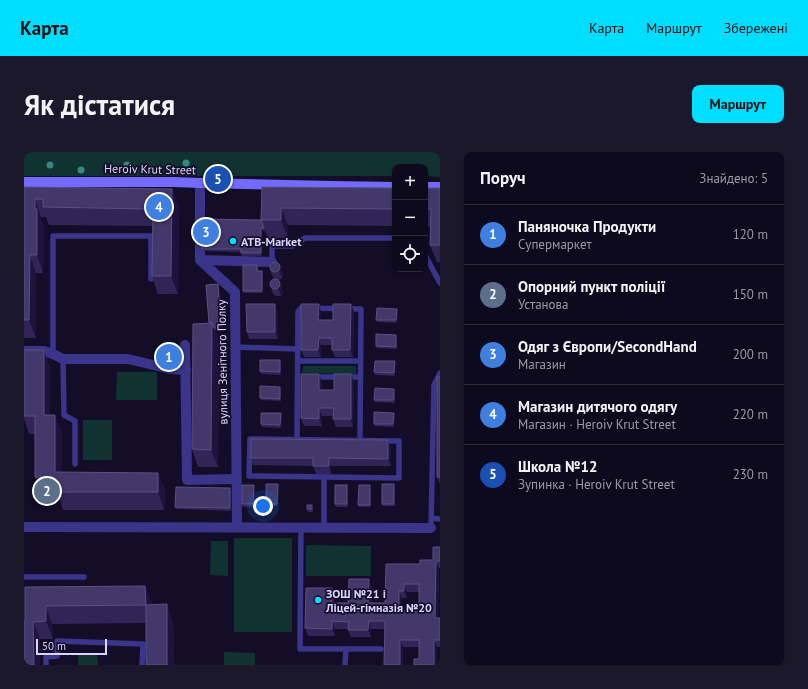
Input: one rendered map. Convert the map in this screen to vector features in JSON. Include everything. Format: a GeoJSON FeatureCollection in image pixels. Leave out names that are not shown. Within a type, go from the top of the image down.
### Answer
{"type":"FeatureCollection","features":[{"type":"Feature","properties":{"kind":"street","name":"Heroiv Krut Street"},"geometry":{"type":"LineString","coordinates":[[24,182],[174,182],[392,189]]}},
{"type":"Feature","properties":{"kind":"street"},"geometry":{"type":"LineString","coordinates":[[200,183],[200,260],[272,262]]}},
{"type":"Feature","properties":{"kind":"street"},"geometry":{"type":"LineString","coordinates":[[428,187],[440,187]]}},
{"type":"Feature","properties":{"kind":"street","name":"вулиця Зенітного Полку"},"geometry":{"type":"LineString","coordinates":[[200,260],[235,292],[237,528]]}},
{"type":"Feature","properties":{"kind":"street"},"geometry":{"type":"LineString","coordinates":[[185,345],[187,480],[237,479]]}},
{"type":"Feature","properties":{"kind":"street"},"geometry":{"type":"LineString","coordinates":[[24,351],[44,351],[63,359],[128,359],[170,370],[186,370]]}},
{"type":"Feature","properties":{"kind":"street"},"geometry":{"type":"LineString","coordinates":[[24,527],[324,528],[432,523]]}},
{"type":"Feature","properties":{"kind":"lane"},"geometry":{"type":"LineString","coordinates":[[53,354],[53,236],[151,236],[151,279]]}},
{"type":"Feature","properties":{"kind":"lane"},"geometry":{"type":"LineString","coordinates":[[272,262],[272,246],[293,246],[305,238],[392,238]]}},
{"type":"Feature","properties":{"kind":"lane"},"geometry":{"type":"LineString","coordinates":[[428,261],[440,283]]}},
{"type":"Feature","properties":{"kind":"lane"},"geometry":{"type":"LineString","coordinates":[[297,439],[298,312],[301,308],[361,309],[360,440]]}},
{"type":"Feature","properties":{"kind":"lane"},"geometry":{"type":"LineString","coordinates":[[235,347],[298,349]]}},
{"type":"Feature","properties":{"kind":"lane"},"geometry":{"type":"LineString","coordinates":[[63,359],[64,415],[75,421],[75,464]]}},
{"type":"Feature","properties":{"kind":"lane"},"geometry":{"type":"LineString","coordinates":[[298,360],[360,361]]}},
{"type":"Feature","properties":{"kind":"lane"},"geometry":{"type":"LineString","coordinates":[[440,372],[434,385],[432,523],[440,519]]}},
{"type":"Feature","properties":{"kind":"lane"},"geometry":{"type":"LineString","coordinates":[[298,377],[360,377]]}},
{"type":"Feature","properties":{"kind":"lane"},"geometry":{"type":"LineString","coordinates":[[250,439],[297,439],[399,441],[399,478],[249,476],[250,439]]}},
{"type":"Feature","properties":{"kind":"lane"},"geometry":{"type":"LineString","coordinates":[[433,461],[440,461]]}},
{"type":"Feature","properties":{"kind":"lane"},"geometry":{"type":"LineString","coordinates":[[324,476],[324,528]]}},
{"type":"Feature","properties":{"kind":"lane"},"geometry":{"type":"LineString","coordinates":[[301,528],[300,649],[381,649]]}},
{"type":"Feature","properties":{"kind":"lane"},"geometry":{"type":"LineString","coordinates":[[24,577],[84,577]]}},
{"type":"Feature","properties":{"kind":"lane"},"geometry":{"type":"LineString","coordinates":[[46,665],[46,657],[57,656],[57,642],[142,644],[142,665]]}},
{"type":"Feature","properties":{"kind":"lane"},"geometry":{"type":"LineString","coordinates":[[345,665],[346,649]]}},
{"type":"Feature","properties":{"kind":"green space"},"geometry":{"type":"Polygon","coordinates":[[[24,152],[440,152],[440,177],[428,176],[428,164],[392,164],[392,176],[24,176],[24,152]]]}},
{"type":"Feature","properties":{"kind":"green space"},"geometry":{"type":"Polygon","coordinates":[[[303,366],[356,366],[356,374],[302,373],[303,366]]]}},
{"type":"Feature","properties":{"kind":"green space"},"geometry":{"type":"Polygon","coordinates":[[[117,372],[157,372],[157,400],[116,400],[117,372]]]}},
{"type":"Feature","properties":{"kind":"green space"},"geometry":{"type":"Polygon","coordinates":[[[83,420],[112,420],[112,460],[83,460],[83,420]]]}},
{"type":"Feature","properties":{"kind":"green space"},"geometry":{"type":"Polygon","coordinates":[[[234,538],[292,538],[292,632],[234,632],[234,538]]]}},
{"type":"Feature","properties":{"kind":"green space"},"geometry":{"type":"Polygon","coordinates":[[[211,541],[228,541],[228,576],[210,575],[211,541]]]}},
{"type":"Feature","properties":{"kind":"green space"},"geometry":{"type":"Polygon","coordinates":[[[306,545],[371,546],[371,576],[306,576],[306,545]]]}},
{"type":"Feature","properties":{"kind":"green space"},"geometry":{"type":"Polygon","coordinates":[[[224,652],[255,653],[255,665],[224,665],[224,652]]]}},
{"type":"Feature","properties":{"kind":"green space"},"geometry":{"type":"Polygon","coordinates":[[[97,654],[98,665],[78,665],[78,655],[97,654]]]}},
{"type":"Feature","properties":{"kind":"building"},"geometry":{"type":"Polygon","coordinates":[[[24,187],[172,189],[171,276],[152,276],[153,214],[160,214],[160,205],[149,205],[149,209],[43,207],[43,199],[35,199],[35,209],[37,209],[37,255],[30,255],[29,320],[24,320],[24,187]]]}},
{"type":"Feature","properties":{"kind":"building"},"geometry":{"type":"Polygon","coordinates":[[[262,187],[392,188],[392,209],[281,208],[281,220],[261,220],[262,187]]]}},
{"type":"Feature","properties":{"kind":"building"},"geometry":{"type":"Polygon","coordinates":[[[428,188],[440,188],[440,245],[430,245],[431,209],[428,209],[428,188]]]}},
{"type":"Feature","properties":{"kind":"building","name":"ATB-Market"},"geometry":{"type":"Polygon","coordinates":[[[203,219],[261,220],[264,228],[261,228],[261,253],[241,253],[241,249],[202,249],[203,219]]]}},
{"type":"Feature","properties":{"kind":"building"},"geometry":{"type":"Polygon","coordinates":[[[273,262],[277,262],[279,263],[279,271],[273,272],[270,269],[270,265],[273,262]]]}},
{"type":"Feature","properties":{"kind":"building"},"geometry":{"type":"Polygon","coordinates":[[[243,265],[257,265],[257,271],[262,271],[262,291],[243,291],[243,265]]]}},
{"type":"Feature","properties":{"kind":"building"},"geometry":{"type":"Polygon","coordinates":[[[273,279],[277,279],[279,280],[279,288],[273,289],[270,286],[270,282],[273,279]]]}},
{"type":"Feature","properties":{"kind":"building"},"geometry":{"type":"Polygon","coordinates":[[[218,284],[221,328],[214,328],[212,323],[209,323],[206,285],[218,284]]]}},
{"type":"Feature","properties":{"kind":"building"},"geometry":{"type":"Polygon","coordinates":[[[246,304],[275,304],[275,332],[247,332],[246,304]]]}},
{"type":"Feature","properties":{"kind":"building"},"geometry":{"type":"Polygon","coordinates":[[[301,304],[319,304],[318,320],[333,320],[333,304],[351,304],[350,350],[332,350],[332,338],[319,338],[318,350],[301,350],[301,304]]]}},
{"type":"Feature","properties":{"kind":"building"},"geometry":{"type":"Polygon","coordinates":[[[377,308],[397,309],[396,320],[376,320],[377,308]]]}},
{"type":"Feature","properties":{"kind":"building"},"geometry":{"type":"Polygon","coordinates":[[[212,323],[211,450],[192,449],[193,324],[212,323]]]}},
{"type":"Feature","properties":{"kind":"building"},"geometry":{"type":"Polygon","coordinates":[[[376,334],[396,335],[396,347],[376,346],[376,334]]]}},
{"type":"Feature","properties":{"kind":"building"},"geometry":{"type":"Polygon","coordinates":[[[24,350],[44,350],[44,415],[55,415],[55,472],[158,473],[158,492],[57,492],[57,482],[43,482],[43,477],[35,477],[35,416],[24,416],[24,350]]]}},
{"type":"Feature","properties":{"kind":"building"},"geometry":{"type":"Polygon","coordinates":[[[260,360],[280,360],[280,372],[260,371],[260,360]]]}},
{"type":"Feature","properties":{"kind":"building"},"geometry":{"type":"Polygon","coordinates":[[[375,361],[395,361],[394,373],[374,372],[375,361]]]}},
{"type":"Feature","properties":{"kind":"building"},"geometry":{"type":"Polygon","coordinates":[[[301,374],[319,374],[319,390],[334,390],[334,374],[351,374],[351,419],[333,419],[334,408],[319,408],[319,419],[301,418],[301,374]]]}},
{"type":"Feature","properties":{"kind":"building"},"geometry":{"type":"Polygon","coordinates":[[[437,377],[440,377],[440,477],[437,477],[437,377]]]}},
{"type":"Feature","properties":{"kind":"building"},"geometry":{"type":"Polygon","coordinates":[[[260,386],[280,387],[280,399],[260,398],[260,386]]]}},
{"type":"Feature","properties":{"kind":"building"},"geometry":{"type":"Polygon","coordinates":[[[375,388],[394,389],[394,400],[374,400],[375,388]]]}},
{"type":"Feature","properties":{"kind":"building"},"geometry":{"type":"Polygon","coordinates":[[[374,412],[394,413],[393,424],[374,424],[374,412]]]}},
{"type":"Feature","properties":{"kind":"building"},"geometry":{"type":"Polygon","coordinates":[[[261,413],[281,413],[280,425],[261,424],[261,413]]]}},
{"type":"Feature","properties":{"kind":"building"},"geometry":{"type":"Polygon","coordinates":[[[251,439],[388,440],[388,459],[329,458],[329,466],[313,466],[313,458],[251,458],[251,439]]]}},
{"type":"Feature","properties":{"kind":"building"},"geometry":{"type":"Polygon","coordinates":[[[266,484],[278,484],[277,504],[266,504],[266,484]]]}},
{"type":"Feature","properties":{"kind":"building"},"geometry":{"type":"Polygon","coordinates":[[[382,484],[394,484],[394,504],[382,504],[382,484]]]}},
{"type":"Feature","properties":{"kind":"building"},"geometry":{"type":"Polygon","coordinates":[[[242,485],[254,485],[253,504],[242,504],[242,485]]]}},
{"type":"Feature","properties":{"kind":"building"},"geometry":{"type":"Polygon","coordinates":[[[335,485],[347,485],[347,504],[335,504],[335,485]]]}},
{"type":"Feature","properties":{"kind":"building"},"geometry":{"type":"Polygon","coordinates":[[[359,485],[370,485],[370,505],[358,505],[359,485]]]}},
{"type":"Feature","properties":{"kind":"building"},"geometry":{"type":"Polygon","coordinates":[[[176,487],[230,488],[230,508],[175,507],[176,487]]]}},
{"type":"Feature","properties":{"kind":"building"},"geometry":{"type":"Polygon","coordinates":[[[307,505],[312,505],[312,509],[307,509],[307,505]]]}},
{"type":"Feature","properties":{"kind":"building"},"geometry":{"type":"Polygon","coordinates":[[[433,547],[440,547],[440,561],[436,561],[435,618],[440,618],[440,640],[434,640],[434,665],[414,665],[414,659],[419,659],[419,640],[400,640],[400,665],[384,665],[385,621],[369,621],[368,630],[348,630],[349,622],[332,621],[332,629],[305,628],[306,588],[332,588],[332,603],[348,603],[349,579],[369,579],[368,603],[385,603],[386,564],[420,564],[420,560],[433,560],[433,547]],[[404,584],[404,591],[399,591],[399,611],[419,611],[419,584],[404,584]]]}},
{"type":"Feature","properties":{"kind":"building"},"geometry":{"type":"Polygon","coordinates":[[[145,586],[146,605],[46,606],[46,621],[33,622],[34,665],[24,665],[25,587],[145,586]]]}},
{"type":"Feature","properties":{"kind":"building"},"geometry":{"type":"Polygon","coordinates":[[[167,604],[167,665],[146,665],[146,605],[167,604]]]}},
{"type":"Feature","properties":{"kind":"place","name":"Школа №12"},"geometry":{"type":"Point","coordinates":[218,179]}},
{"type":"Feature","properties":{"kind":"place","name":"Магазин дитячого одягу"},"geometry":{"type":"Point","coordinates":[159,207]}},
{"type":"Feature","properties":{"kind":"place","name":"Одяг з Європи/SecondHand"},"geometry":{"type":"Point","coordinates":[206,232]}},
{"type":"Feature","properties":{"kind":"place","name":"ATB-Market"},"geometry":{"type":"Point","coordinates":[233,241]}},
{"type":"Feature","properties":{"kind":"place","name":"Паняночка Продукти"},"geometry":{"type":"Point","coordinates":[169,357]}},
{"type":"Feature","properties":{"kind":"place","name":"Опорний пункт поліції"},"geometry":{"type":"Point","coordinates":[47,491]}},
{"type":"Feature","properties":{"kind":"place","name":"ЗОШ №21 і Ліцей-гімназія №20"},"geometry":{"type":"Point","coordinates":[318,600]}}]}
